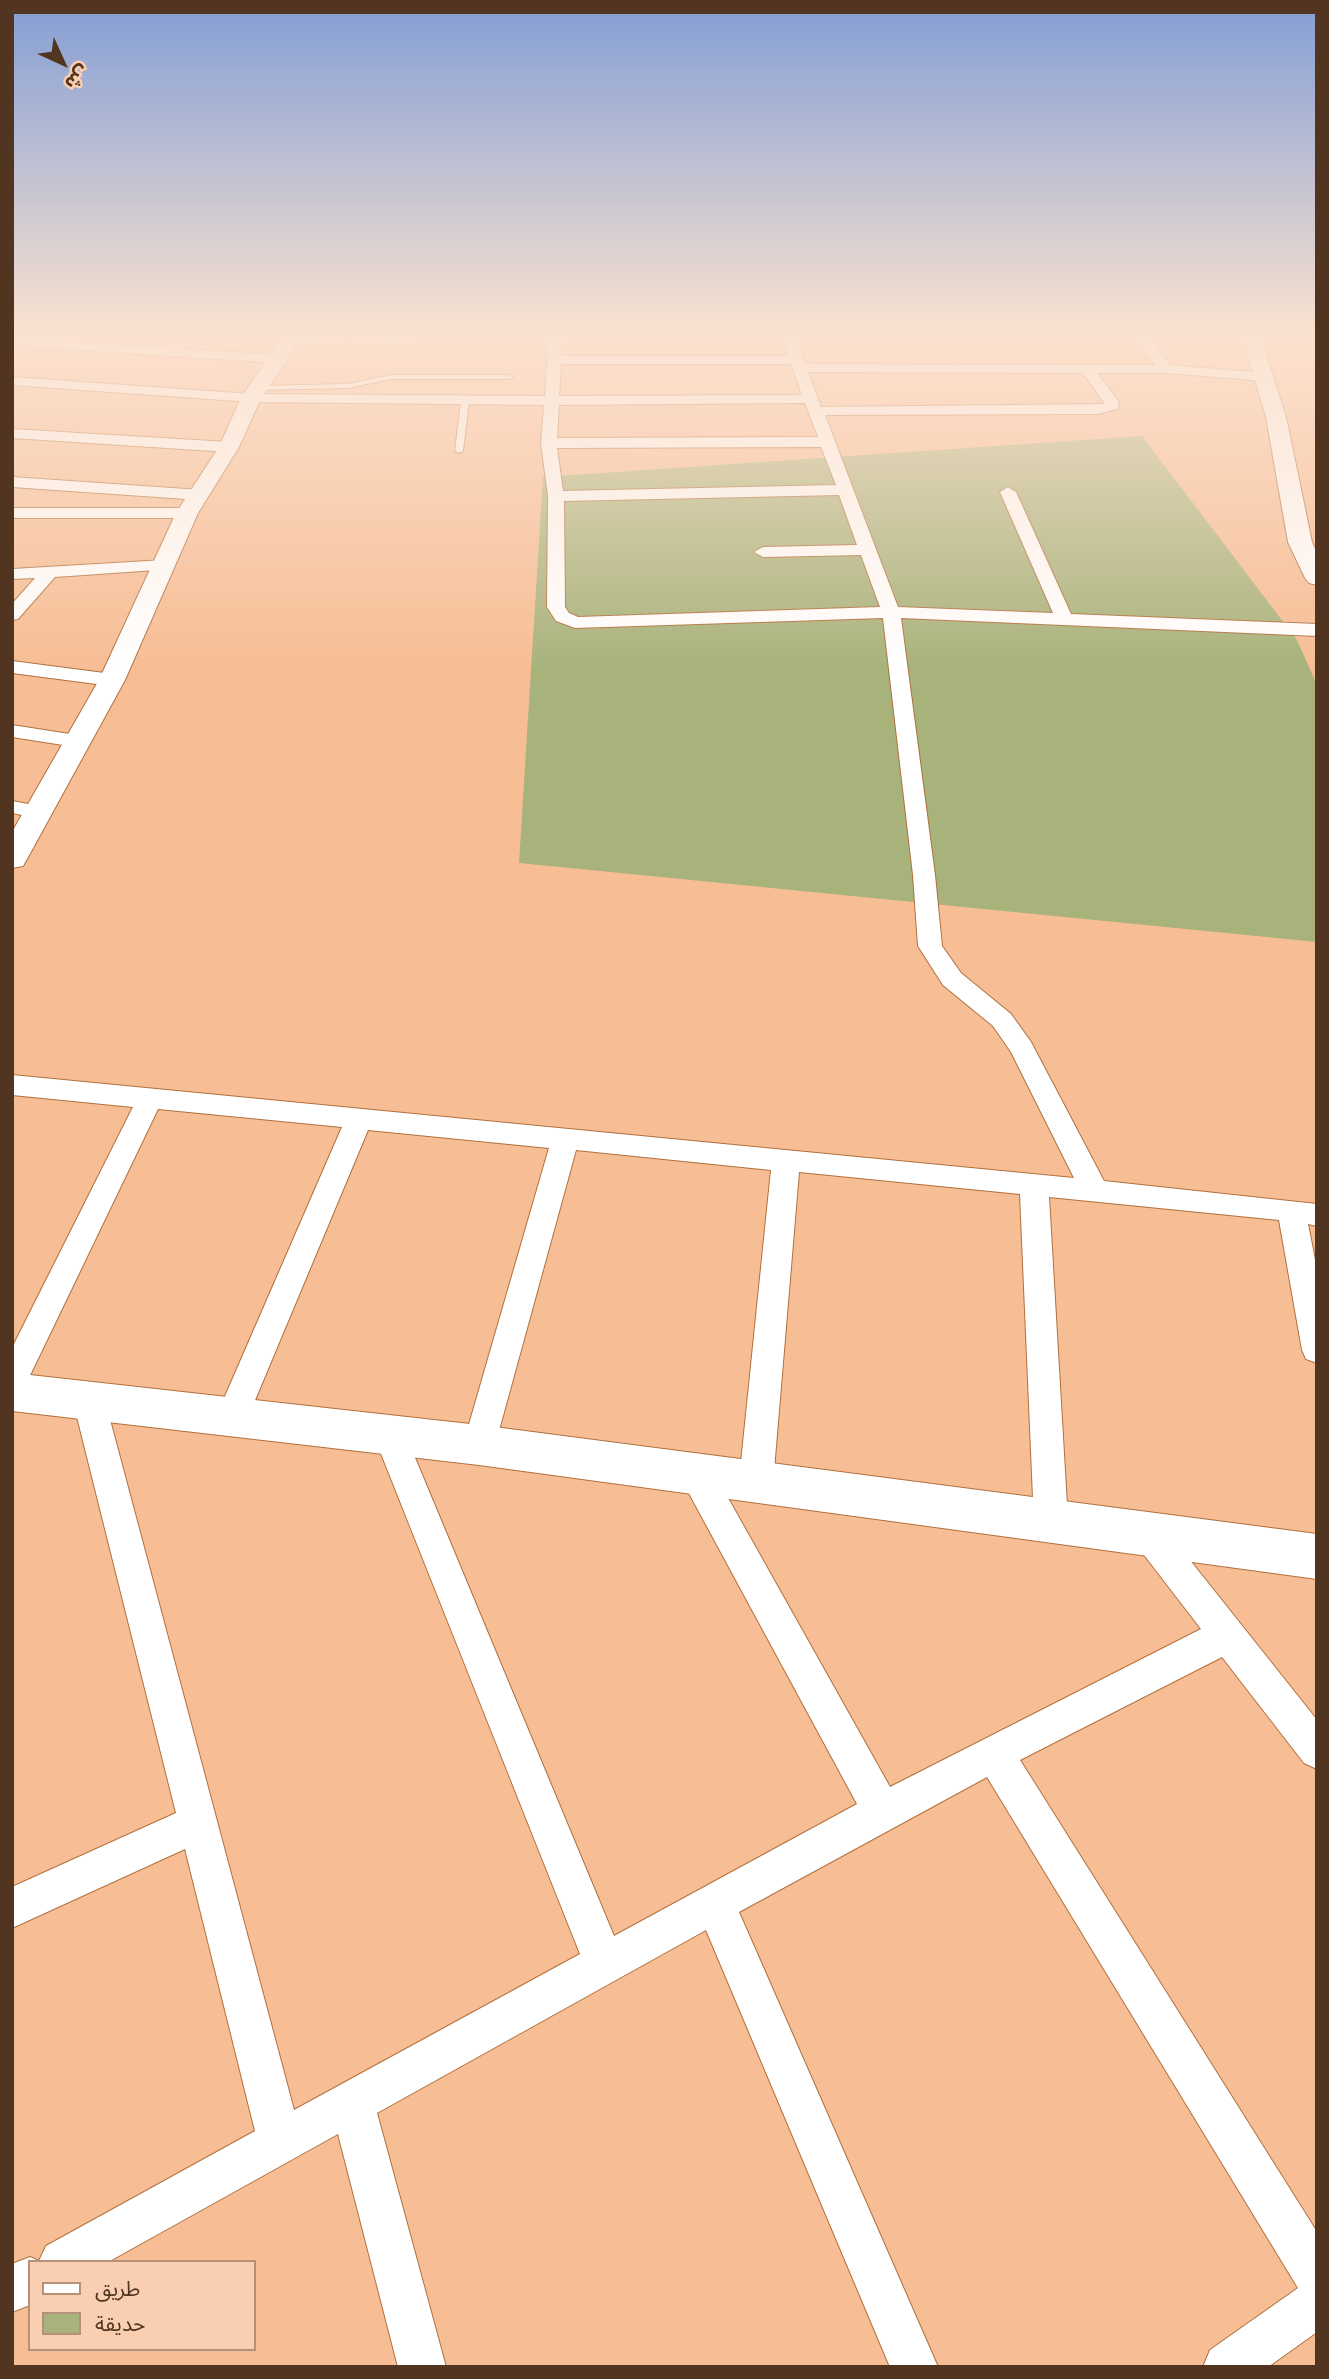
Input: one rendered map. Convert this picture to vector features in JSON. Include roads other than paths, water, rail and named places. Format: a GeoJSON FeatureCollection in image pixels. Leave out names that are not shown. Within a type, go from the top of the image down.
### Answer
{"type":"FeatureCollection","features":[{"type":"Feature","properties":{"kind":"street"},"geometry":{"type":"LineString","coordinates":[[12,859],[112,680],[194,504],[229,447],[214,446]]}},
{"type":"Feature","properties":{"kind":"street"},"geometry":{"type":"LineString","coordinates":[[549,446],[556,496],[556,607],[562,617],[575,623],[891,612],[1317,630]]}},
{"type":"Feature","properties":{"kind":"street"},"geometry":{"type":"LineString","coordinates":[[830,446],[891,612],[925,875],[930,946],[952,978],[1002,1020],[1022,1048],[1096,1193]]}},
{"type":"Feature","properties":{"kind":"street"},"geometry":{"type":"LineString","coordinates":[[1282,446],[1300,542],[1317,578]]}},
{"type":"Feature","properties":{"kind":"street"},"geometry":{"type":"LineString","coordinates":[[12,482],[194,504]]}},
{"type":"Feature","properties":{"kind":"street"},"geometry":{"type":"LineString","coordinates":[[556,496],[846,490]]}},
{"type":"Feature","properties":{"kind":"street"},"geometry":{"type":"LineString","coordinates":[[1008,492],[1065,620]]}},
{"type":"Feature","properties":{"kind":"street"},"geometry":{"type":"LineString","coordinates":[[12,513],[194,504]]}},
{"type":"Feature","properties":{"kind":"street"},"geometry":{"type":"LineString","coordinates":[[763,552],[868,550]]}},
{"type":"Feature","properties":{"kind":"street"},"geometry":{"type":"LineString","coordinates":[[12,573],[165,565]]}},
{"type":"Feature","properties":{"kind":"street"},"geometry":{"type":"LineString","coordinates":[[12,615],[50,572]]}},
{"type":"Feature","properties":{"kind":"street"},"geometry":{"type":"LineString","coordinates":[[12,667],[112,680]]}},
{"type":"Feature","properties":{"kind":"street"},"geometry":{"type":"LineString","coordinates":[[12,731],[76,741]]}},
{"type":"Feature","properties":{"kind":"street"},"geometry":{"type":"LineString","coordinates":[[12,807],[37,812]]}},
{"type":"Feature","properties":{"kind":"street"},"geometry":{"type":"LineString","coordinates":[[12,1085],[1304,1213],[1317,1350]]}},
{"type":"Feature","properties":{"kind":"street"},"geometry":{"type":"LineString","coordinates":[[12,1380],[149,1099]]}},
{"type":"Feature","properties":{"kind":"street"},"geometry":{"type":"LineString","coordinates":[[232,1417],[359,1119]]}},
{"type":"Feature","properties":{"kind":"street"},"geometry":{"type":"LineString","coordinates":[[479,1445],[565,1140]]}},
{"type":"Feature","properties":{"kind":"street"},"geometry":{"type":"LineString","coordinates":[[756,1482],[786,1162]]}},
{"type":"Feature","properties":{"kind":"street"},"geometry":{"type":"LineString","coordinates":[[1034,1187],[1051,1522]]}},
{"type":"Feature","properties":{"kind":"street"},"geometry":{"type":"LineString","coordinates":[[12,1392],[479,1445],[1317,1557]]}},
{"type":"Feature","properties":{"kind":"street"},"geometry":{"type":"LineString","coordinates":[[89,1401],[280,2142]]}},
{"type":"Feature","properties":{"kind":"street"},"geometry":{"type":"LineString","coordinates":[[390,1436],[605,1964]]}},
{"type":"Feature","properties":{"kind":"street"},"geometry":{"type":"LineString","coordinates":[[697,1475],[882,1811]]}},
{"type":"Feature","properties":{"kind":"street"},"geometry":{"type":"LineString","coordinates":[[1150,1536],[1317,1749]]}},
{"type":"Feature","properties":{"kind":"street"},"geometry":{"type":"LineString","coordinates":[[66,2260],[882,1811],[1227,1635]]}},
{"type":"Feature","properties":{"kind":"street"},"geometry":{"type":"LineString","coordinates":[[994,1753],[1317,2275]]}},
{"type":"Feature","properties":{"kind":"street"},"geometry":{"type":"LineString","coordinates":[[12,1908],[198,1823]]}},
{"type":"Feature","properties":{"kind":"street"},"geometry":{"type":"LineString","coordinates":[[715,1903],[914,2367]]}},
{"type":"Feature","properties":{"kind":"street"},"geometry":{"type":"LineString","coordinates":[[352,2103],[422,2367]]}},
{"type":"Feature","properties":{"kind":"street"},"geometry":{"type":"LineString","coordinates":[[12,2289],[28,2281]]}},
{"type":"Feature","properties":{"kind":"street"},"geometry":{"type":"LineString","coordinates":[[1227,2367],[1317,2303]]}},
{"type":"Feature","properties":{"kind":"lane"},"geometry":{"type":"LineString","coordinates":[[459,451],[460,446]]}}]}
